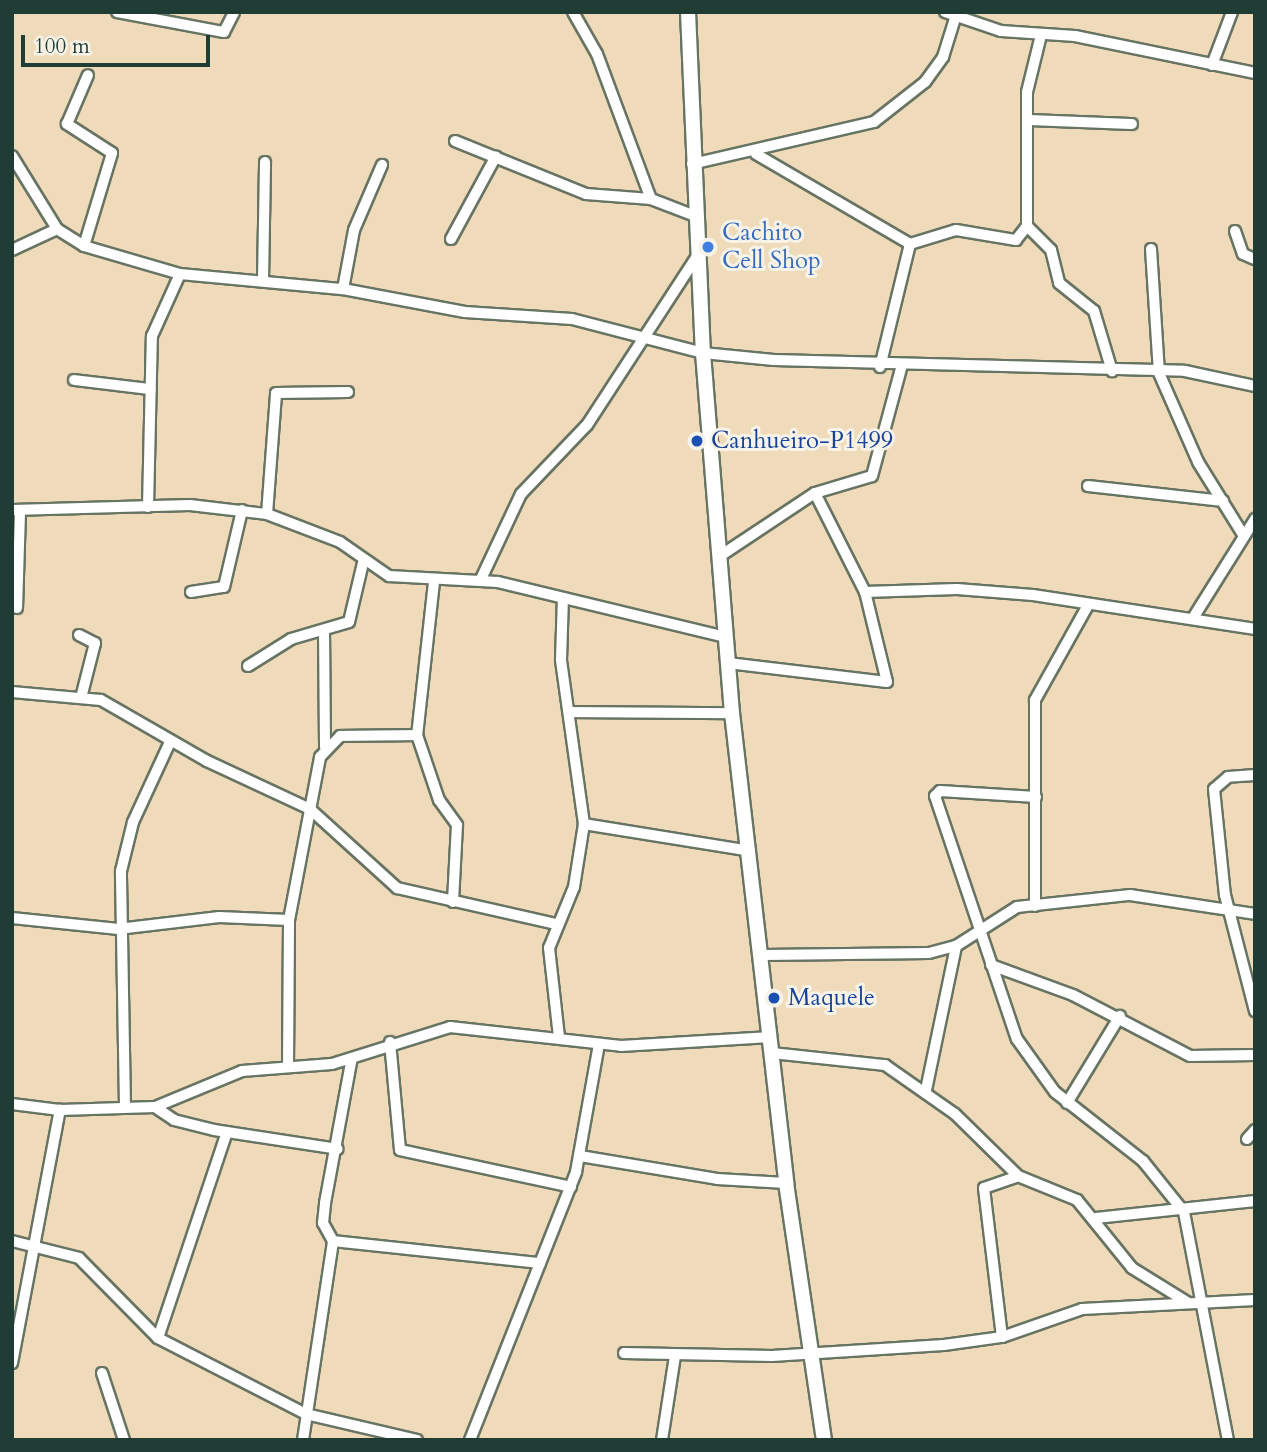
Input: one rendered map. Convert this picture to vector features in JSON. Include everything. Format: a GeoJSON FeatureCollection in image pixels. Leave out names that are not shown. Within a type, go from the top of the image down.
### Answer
{"type":"FeatureCollection","features":[{"type":"Feature","properties":{"kind":"street"},"geometry":{"type":"LineString","coordinates":[[117,12],[224,32],[234,12]]}},
{"type":"Feature","properties":{"kind":"street"},"geometry":{"type":"LineString","coordinates":[[573,12],[597,54],[651,199]]}},
{"type":"Feature","properties":{"kind":"street"},"geometry":{"type":"LineString","coordinates":[[688,12],[697,256],[728,663],[764,955],[786,1182],[824,1440]]}},
{"type":"Feature","properties":{"kind":"street"},"geometry":{"type":"LineString","coordinates":[[1212,65],[1232,12]]}},
{"type":"Feature","properties":{"kind":"street"},"geometry":{"type":"LineString","coordinates":[[692,164],[756,153],[874,122],[925,82],[953,14],[1041,35],[1075,36],[1255,74]]}},
{"type":"Feature","properties":{"kind":"street"},"geometry":{"type":"LineString","coordinates":[[756,153],[910,244],[956,230],[1016,240],[1027,226],[1027,92],[1041,35]]}},
{"type":"Feature","properties":{"kind":"street"},"geometry":{"type":"LineString","coordinates":[[84,246],[111,153],[67,124],[88,75]]}},
{"type":"Feature","properties":{"kind":"street"},"geometry":{"type":"LineString","coordinates":[[1028,120],[1132,124]]}},
{"type":"Feature","properties":{"kind":"street"},"geometry":{"type":"LineString","coordinates":[[455,141],[586,194],[651,199],[695,216]]}},
{"type":"Feature","properties":{"kind":"street"},"geometry":{"type":"LineString","coordinates":[[12,156],[57,229],[84,246],[180,274],[343,289],[465,312],[572,318],[703,353],[880,366],[1159,373],[1185,371],[1255,386]]}},
{"type":"Feature","properties":{"kind":"street"},"geometry":{"type":"LineString","coordinates":[[451,239],[496,156]]}},
{"type":"Feature","properties":{"kind":"street"},"geometry":{"type":"LineString","coordinates":[[263,280],[265,162]]}},
{"type":"Feature","properties":{"kind":"street"},"geometry":{"type":"LineString","coordinates":[[343,289],[354,230],[382,165]]}},
{"type":"Feature","properties":{"kind":"street"},"geometry":{"type":"LineString","coordinates":[[1027,226],[1051,250],[1059,283],[1094,311],[1112,371]]}},
{"type":"Feature","properties":{"kind":"street"},"geometry":{"type":"LineString","coordinates":[[12,250],[57,229]]}},
{"type":"Feature","properties":{"kind":"street"},"geometry":{"type":"LineString","coordinates":[[1235,231],[1243,254],[1255,259]]}},
{"type":"Feature","properties":{"kind":"street"},"geometry":{"type":"LineString","coordinates":[[880,366],[910,244]]}},
{"type":"Feature","properties":{"kind":"street"},"geometry":{"type":"LineString","coordinates":[[1152,249],[1159,373],[1223,501],[1242,533]]}},
{"type":"Feature","properties":{"kind":"street"},"geometry":{"type":"LineString","coordinates":[[481,579],[520,494],[587,425],[697,256]]}},
{"type":"Feature","properties":{"kind":"street"},"geometry":{"type":"LineString","coordinates":[[148,507],[152,336],[180,274]]}},
{"type":"Feature","properties":{"kind":"street"},"geometry":{"type":"LineString","coordinates":[[720,556],[815,493],[872,476],[902,365]]}},
{"type":"Feature","properties":{"kind":"street"},"geometry":{"type":"LineString","coordinates":[[74,380],[150,389]]}},
{"type":"Feature","properties":{"kind":"street"},"geometry":{"type":"LineString","coordinates":[[267,514],[276,393],[348,392]]}},
{"type":"Feature","properties":{"kind":"street"},"geometry":{"type":"LineString","coordinates":[[1088,486],[1223,501]]}},
{"type":"Feature","properties":{"kind":"street"},"geometry":{"type":"LineString","coordinates":[[728,663],[882,686],[889,677],[865,592],[815,493]]}},
{"type":"Feature","properties":{"kind":"street"},"geometry":{"type":"LineString","coordinates":[[17,608],[16,510],[148,507],[242,510],[267,514],[340,542],[363,563],[389,576],[434,582],[481,579],[726,637]]}},
{"type":"Feature","properties":{"kind":"street"},"geometry":{"type":"LineString","coordinates":[[191,592],[225,587],[242,510]]}},
{"type":"Feature","properties":{"kind":"street"},"geometry":{"type":"LineString","coordinates":[[1193,618],[1242,533],[1255,519]]}},
{"type":"Feature","properties":{"kind":"street"},"geometry":{"type":"LineString","coordinates":[[248,666],[292,639],[349,622],[363,563]]}},
{"type":"Feature","properties":{"kind":"street"},"geometry":{"type":"LineString","coordinates":[[434,582],[417,735],[439,800],[457,825],[453,902]]}},
{"type":"Feature","properties":{"kind":"street"},"geometry":{"type":"LineString","coordinates":[[865,592],[957,589],[1193,618],[1255,629]]}},
{"type":"Feature","properties":{"kind":"street"},"geometry":{"type":"LineString","coordinates":[[559,1037],[549,980],[555,924],[574,887],[584,824],[561,660],[563,598]]}},
{"type":"Feature","properties":{"kind":"street"},"geometry":{"type":"LineString","coordinates":[[1035,906],[1037,689],[1088,606]]}},
{"type":"Feature","properties":{"kind":"street"},"geometry":{"type":"LineString","coordinates":[[288,1067],[289,920],[325,747],[324,630]]}},
{"type":"Feature","properties":{"kind":"street"},"geometry":{"type":"LineString","coordinates":[[79,635],[95,643],[82,694]]}},
{"type":"Feature","properties":{"kind":"street"},"geometry":{"type":"LineString","coordinates":[[12,692],[82,694],[170,742],[310,809],[382,881],[453,902],[555,924]]}},
{"type":"Feature","properties":{"kind":"street"},"geometry":{"type":"LineString","coordinates":[[570,712],[733,713]]}},
{"type":"Feature","properties":{"kind":"street"},"geometry":{"type":"LineString","coordinates":[[325,747],[340,736],[417,735]]}},
{"type":"Feature","properties":{"kind":"street"},"geometry":{"type":"LineString","coordinates":[[125,1106],[118,929],[121,871],[133,822],[170,742]]}},
{"type":"Feature","properties":{"kind":"street"},"geometry":{"type":"LineString","coordinates":[[1255,775],[1228,777],[1214,789],[1230,911],[1255,1012]]}},
{"type":"Feature","properties":{"kind":"street"},"geometry":{"type":"LineString","coordinates":[[1036,797],[936,792],[977,929],[1017,1039],[1067,1103],[1143,1161],[1184,1212],[1207,1304],[1228,1440]]}},
{"type":"Feature","properties":{"kind":"street"},"geometry":{"type":"LineString","coordinates":[[584,824],[750,852]]}},
{"type":"Feature","properties":{"kind":"street"},"geometry":{"type":"LineString","coordinates":[[764,955],[929,953],[956,946],[977,929],[1017,907],[1149,895],[1255,914]]}},
{"type":"Feature","properties":{"kind":"street"},"geometry":{"type":"LineString","coordinates":[[12,918],[118,929],[219,917],[289,920]]}},
{"type":"Feature","properties":{"kind":"street"},"geometry":{"type":"LineString","coordinates":[[926,1090],[956,946]]}},
{"type":"Feature","properties":{"kind":"street"},"geometry":{"type":"LineString","coordinates":[[991,965],[1121,1016],[1197,1058],[1255,1055]]}},
{"type":"Feature","properties":{"kind":"street"},"geometry":{"type":"LineString","coordinates":[[1067,1103],[1121,1016]]}},
{"type":"Feature","properties":{"kind":"street"},"geometry":{"type":"LineString","coordinates":[[12,1104],[60,1110],[155,1107],[230,1075],[352,1058],[390,1042],[450,1027],[559,1037],[599,1044],[771,1037]]}},
{"type":"Feature","properties":{"kind":"street"},"geometry":{"type":"LineString","coordinates":[[390,1042],[400,1150],[572,1187]]}},
{"type":"Feature","properties":{"kind":"street"},"geometry":{"type":"LineString","coordinates":[[470,1440],[572,1187],[580,1156],[599,1044]]}},
{"type":"Feature","properties":{"kind":"street"},"geometry":{"type":"LineString","coordinates":[[772,1053],[885,1065],[926,1090],[1018,1177],[1077,1200],[1096,1218],[1132,1268],[1187,1302]]}},
{"type":"Feature","properties":{"kind":"street"},"geometry":{"type":"LineString","coordinates":[[303,1440],[333,1241],[323,1223],[352,1058]]}},
{"type":"Feature","properties":{"kind":"street"},"geometry":{"type":"LineString","coordinates":[[155,1107],[174,1121],[338,1149]]}},
{"type":"Feature","properties":{"kind":"street"},"geometry":{"type":"LineString","coordinates":[[12,1363],[32,1244],[60,1110]]}},
{"type":"Feature","properties":{"kind":"street"},"geometry":{"type":"LineString","coordinates":[[1247,1139],[1255,1130]]}},
{"type":"Feature","properties":{"kind":"street"},"geometry":{"type":"LineString","coordinates":[[158,1338],[227,1132]]}},
{"type":"Feature","properties":{"kind":"street"},"geometry":{"type":"LineString","coordinates":[[580,1156],[717,1179],[786,1182]]}},
{"type":"Feature","properties":{"kind":"street"},"geometry":{"type":"LineString","coordinates":[[1002,1337],[984,1188],[1018,1177]]}},
{"type":"Feature","properties":{"kind":"street"},"geometry":{"type":"LineString","coordinates":[[1096,1218],[1184,1212],[1255,1201]]}},
{"type":"Feature","properties":{"kind":"street"},"geometry":{"type":"LineString","coordinates":[[12,1241],[79,1258],[158,1338],[306,1414],[417,1440]]}},
{"type":"Feature","properties":{"kind":"street"},"geometry":{"type":"LineString","coordinates":[[333,1241],[540,1263]]}},
{"type":"Feature","properties":{"kind":"street"},"geometry":{"type":"LineString","coordinates":[[624,1353],[675,1356],[812,1354],[1002,1337],[1082,1309],[1255,1300]]}},
{"type":"Feature","properties":{"kind":"street"},"geometry":{"type":"LineString","coordinates":[[662,1440],[675,1356]]}},
{"type":"Feature","properties":{"kind":"street"},"geometry":{"type":"LineString","coordinates":[[102,1373],[124,1440]]}},
{"type":"Feature","properties":{"kind":"place","name":"Cachito Cell Shop"},"geometry":{"type":"Point","coordinates":[708,247]}},
{"type":"Feature","properties":{"kind":"place","name":"Canhueiro-P1499"},"geometry":{"type":"Point","coordinates":[697,441]}},
{"type":"Feature","properties":{"kind":"place","name":"Maquele"},"geometry":{"type":"Point","coordinates":[774,998]}}]}
